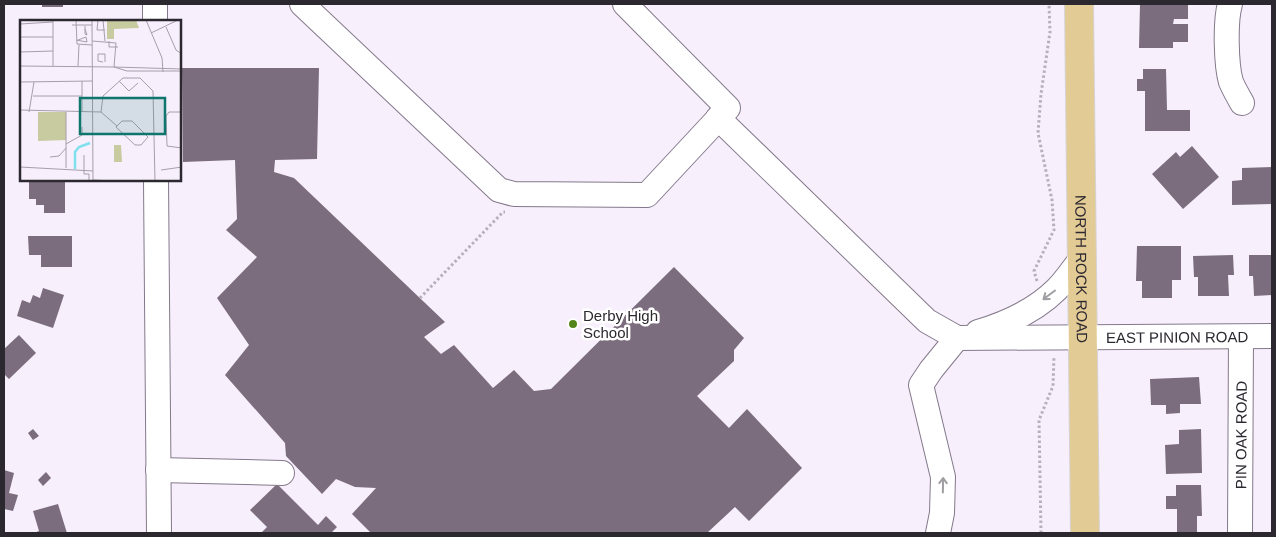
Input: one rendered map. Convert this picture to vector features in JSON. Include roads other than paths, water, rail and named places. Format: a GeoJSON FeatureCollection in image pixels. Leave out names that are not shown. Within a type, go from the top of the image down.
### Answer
{"type":"FeatureCollection","features":[{"type":"Feature","properties":{"kind":"main road","name":"NORTH ROCK ROAD"},"geometry":{"type":"LineString","coordinates":[[1079,4],[1084,533]]}},
{"type":"Feature","properties":{"kind":"street"},"geometry":{"type":"LineString","coordinates":[[155,4],[155,20]]}},
{"type":"Feature","properties":{"kind":"street"},"geometry":{"type":"LineString","coordinates":[[302,4],[499,190],[514,194],[647,195],[728,108],[625,4]]}},
{"type":"Feature","properties":{"kind":"street"},"geometry":{"type":"LineString","coordinates":[[1230,4],[1227,19],[1229,71],[1232,83],[1242,103]]}},
{"type":"Feature","properties":{"kind":"street"},"geometry":{"type":"LineString","coordinates":[[718,118],[927,321],[957,338]]}},
{"type":"Feature","properties":{"kind":"street"},"geometry":{"type":"LineString","coordinates":[[156,181],[159,533]]}},
{"type":"Feature","properties":{"kind":"street"},"geometry":{"type":"LineString","coordinates":[[938,533],[942,513],[943,477],[921,385],[957,338],[997,326],[1023,315],[1056,290],[1081,258]]}},
{"type":"Feature","properties":{"kind":"street","name":"EAST PINION ROAD"},"geometry":{"type":"LineString","coordinates":[[957,338],[1272,336]]}},
{"type":"Feature","properties":{"kind":"street","name":"PIN OAK ROAD"},"geometry":{"type":"LineString","coordinates":[[1240,533],[1242,337]]}},
{"type":"Feature","properties":{"kind":"street"},"geometry":{"type":"LineString","coordinates":[[158,470],[282,473]]}},
{"type":"Feature","properties":{"kind":"place","name":"Derby High School"},"geometry":{"type":"Point","coordinates":[573,324]}}]}
